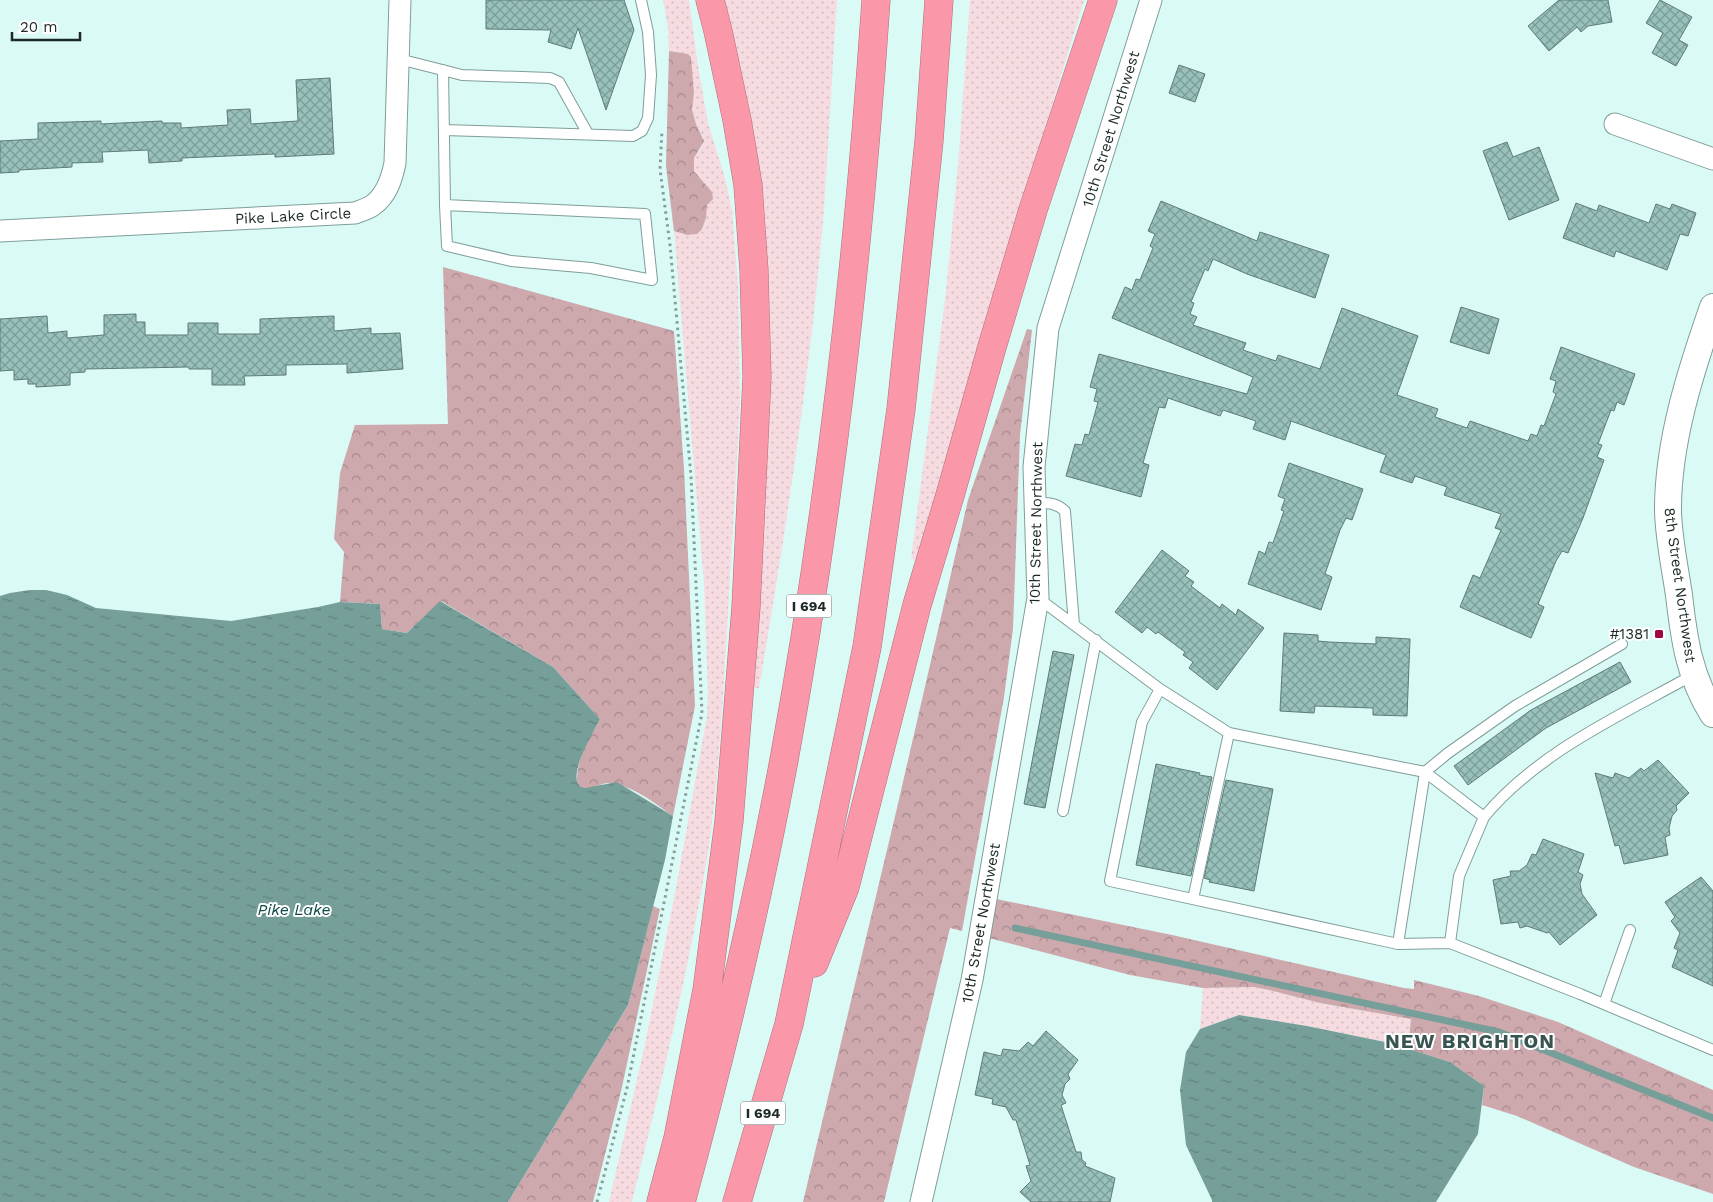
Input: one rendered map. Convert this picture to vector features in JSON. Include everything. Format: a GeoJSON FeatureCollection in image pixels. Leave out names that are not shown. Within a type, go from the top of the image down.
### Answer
{"type":"FeatureCollection","features":[{"type":"Feature","properties":{"kind":"highway"},"geometry":{"type":"LineString","coordinates":[[662,1202],[678,1138],[707,990],[725,856],[735,760],[746,607],[757,377],[754,272],[748,185],[726,66],[710,0]]}},
{"type":"Feature","properties":{"kind":"highway","name":"I 694"},"geometry":{"type":"LineString","coordinates":[[681,1202],[708,1106],[732,1005],[784,758],[804,640],[838,405],[865,149],[876,0]]}},
{"type":"Feature","properties":{"kind":"highway","name":"I 694"},"geometry":{"type":"LineString","coordinates":[[737,1202],[789,1024],[866,647],[901,409],[921,229],[939,0]]}},
{"type":"Feature","properties":{"kind":"highway"},"geometry":{"type":"LineString","coordinates":[[789,1024],[844,887],[917,604],[992,347],[1033,210],[1103,0]]}},
{"type":"Feature","properties":{"kind":"street","name":"Pike Lake Circle"},"geometry":{"type":"LineString","coordinates":[[0,231],[354,213],[373,206],[384,194],[392,179],[395,163],[400,0]]}},
{"type":"Feature","properties":{"kind":"street","name":"10th Street Northwest"},"geometry":{"type":"LineString","coordinates":[[921,1202],[972,980],[1038,598],[1034,467],[1048,328],[1151,0]]}},
{"type":"Feature","properties":{"kind":"street"},"geometry":{"type":"LineString","coordinates":[[1615,124],[1713,159]]}},
{"type":"Feature","properties":{"kind":"street","name":"8th Street Northwest"},"geometry":{"type":"LineString","coordinates":[[1713,307],[1697,354],[1674,445],[1669,477],[1668,512],[1686,645],[1693,675],[1703,698],[1713,714]]}},
{"type":"Feature","properties":{"kind":"lane"},"geometry":{"type":"LineString","coordinates":[[444,130],[633,136],[642,131],[648,118],[651,75],[648,32],[641,0]]}},
{"type":"Feature","properties":{"kind":"lane"},"geometry":{"type":"LineString","coordinates":[[399,58],[462,75],[550,78],[559,82],[588,134]]}},
{"type":"Feature","properties":{"kind":"lane"},"geometry":{"type":"LineString","coordinates":[[443,70],[445,205],[447,246],[511,261],[591,268],[652,280],[646,214],[445,205]]}},
{"type":"Feature","properties":{"kind":"lane"},"geometry":{"type":"LineString","coordinates":[[1035,504],[1049,502],[1058,505],[1065,511],[1074,625]]}},
{"type":"Feature","properties":{"kind":"lane"},"geometry":{"type":"LineString","coordinates":[[1038,598],[1160,689],[1229,733],[1425,772],[1484,817]]}},
{"type":"Feature","properties":{"kind":"lane"},"geometry":{"type":"LineString","coordinates":[[1062,811],[1096,640]]}},
{"type":"Feature","properties":{"kind":"lane"},"geometry":{"type":"LineString","coordinates":[[1398,944],[1425,772],[1448,753],[1515,706],[1622,644]]}},
{"type":"Feature","properties":{"kind":"lane"},"geometry":{"type":"LineString","coordinates":[[1450,943],[1459,876],[1484,817],[1501,797],[1561,749],[1693,675]]}},
{"type":"Feature","properties":{"kind":"lane"},"geometry":{"type":"LineString","coordinates":[[1160,689],[1142,722],[1110,881],[1398,944],[1450,943],[1604,1004],[1713,1050]]}},
{"type":"Feature","properties":{"kind":"lane"},"geometry":{"type":"LineString","coordinates":[[1193,899],[1229,733]]}},
{"type":"Feature","properties":{"kind":"lane"},"geometry":{"type":"LineString","coordinates":[[1604,1004],[1630,930]]}},
{"type":"Feature","properties":{"kind":"path"},"geometry":{"type":"LineString","coordinates":[[598,1202],[628,1088],[702,713],[691,476],[670,246],[660,169],[662,129]]}},
{"type":"Feature","properties":{"kind":"shaded area"},"geometry":{"type":"Polygon","coordinates":[[[663,0],[689,0],[708,123],[725,178],[732,210],[738,285],[740,398],[721,721],[709,846],[684,980],[632,1202],[609,1202],[645,1044],[707,716],[708,692],[704,583],[674,231],[687,235],[702,229],[706,218],[706,185],[694,171],[694,158],[702,146],[703,137],[696,124],[692,110],[694,93],[687,54],[669,51],[668,27],[663,0]]]}},
{"type":"Feature","properties":{"kind":"shaded area"},"geometry":{"type":"Polygon","coordinates":[[[725,0],[837,0],[819,268],[805,389],[788,509],[759,688],[749,687],[767,456],[770,312],[762,216],[749,107],[725,0]]]}},
{"type":"Feature","properties":{"kind":"shaded area"},"geometry":{"type":"Polygon","coordinates":[[[970,0],[1084,0],[1007,253],[920,560],[911,559],[946,292],[958,166],[970,0]]]}},
{"type":"Feature","properties":{"kind":"shaded area"},"geometry":{"type":"Polygon","coordinates":[[[1254,987],[1320,1003],[1411,1019],[1408,1049],[1390,1043],[1307,1026],[1239,1015],[1200,1029],[1203,988],[1254,987]]]}},
{"type":"Feature","properties":{"kind":"green space"},"geometry":{"type":"Polygon","coordinates":[[[669,51],[688,54],[691,57],[694,93],[692,110],[704,141],[694,158],[694,171],[712,192],[713,199],[707,205],[706,218],[702,229],[697,234],[687,235],[674,231],[666,166],[669,51]]]}},
{"type":"Feature","properties":{"kind":"green space"},"geometry":{"type":"Polygon","coordinates":[[[443,267],[674,331],[684,469],[695,706],[673,816],[625,786],[605,783],[589,788],[579,786],[577,783],[577,773],[582,754],[600,719],[553,667],[441,601],[407,633],[382,629],[380,604],[340,602],[344,552],[334,539],[340,473],[355,425],[448,424],[443,267]]]}},
{"type":"Feature","properties":{"kind":"green space"},"geometry":{"type":"Polygon","coordinates":[[[1027,329],[1032,330],[1020,435],[1013,629],[1004,697],[962,931],[950,928],[884,1202],[803,1202],[968,500],[1027,329]]]}},
{"type":"Feature","properties":{"kind":"green space"},"geometry":{"type":"Polygon","coordinates":[[[996,899],[1172,935],[1404,988],[1414,989],[1414,980],[1479,996],[1558,1022],[1713,1090],[1713,1194],[1634,1167],[1517,1116],[1482,1105],[1484,1086],[1450,1062],[1408,1049],[1411,1019],[1320,1003],[1254,987],[1203,988],[1130,975],[989,938],[996,899]]]}},
{"type":"Feature","properties":{"kind":"green space"},"geometry":{"type":"Polygon","coordinates":[[[653,906],[660,909],[622,1087],[593,1202],[508,1202],[628,1005],[653,906]]]}},
{"type":"Feature","properties":{"kind":"water","name":"Pike Lake"},"geometry":{"type":"Polygon","coordinates":[[[30,590],[46,590],[67,595],[96,608],[231,621],[340,602],[380,604],[382,629],[407,633],[440,601],[553,667],[600,719],[578,767],[577,777],[579,784],[585,788],[617,782],[673,816],[665,860],[628,1005],[508,1202],[0,1202],[0,596],[30,590]]]}},
{"type":"Feature","properties":{"kind":"water"},"geometry":{"type":"Polygon","coordinates":[[[1239,1015],[1307,1026],[1390,1043],[1450,1062],[1484,1086],[1478,1134],[1436,1202],[1212,1202],[1186,1145],[1180,1090],[1186,1052],[1200,1029],[1239,1015]]]}},
{"type":"Feature","properties":{"kind":"building"},"geometry":{"type":"Polygon","coordinates":[[[486,0],[624,0],[634,30],[606,110],[578,28],[571,49],[548,42],[551,30],[486,29],[486,0]]]}},
{"type":"Feature","properties":{"kind":"building"},"geometry":{"type":"Polygon","coordinates":[[[1559,0],[1608,0],[1612,22],[1588,26],[1581,32],[1577,27],[1549,51],[1528,26],[1559,0]]]}},
{"type":"Feature","properties":{"kind":"building"},"geometry":{"type":"Polygon","coordinates":[[[1660,0],[1692,17],[1679,40],[1688,45],[1676,66],[1652,53],[1663,33],[1646,23],[1660,0]]]}},
{"type":"Feature","properties":{"kind":"building"},"geometry":{"type":"Polygon","coordinates":[[[1179,65],[1205,74],[1195,102],[1169,93],[1179,65]]]}},
{"type":"Feature","properties":{"kind":"building"},"geometry":{"type":"Polygon","coordinates":[[[330,78],[334,154],[275,157],[275,154],[182,158],[182,161],[149,163],[148,150],[102,152],[103,162],[72,163],[72,167],[0,173],[0,141],[38,139],[38,123],[101,121],[101,124],[162,121],[162,123],[181,123],[181,128],[228,125],[227,110],[250,109],[251,124],[298,121],[296,80],[330,78]]]}},
{"type":"Feature","properties":{"kind":"building"},"geometry":{"type":"Polygon","coordinates":[[[1507,142],[1513,157],[1539,147],[1559,200],[1509,220],[1483,151],[1507,142]]]}},
{"type":"Feature","properties":{"kind":"building"},"geometry":{"type":"Polygon","coordinates":[[[1161,201],[1257,241],[1260,232],[1329,255],[1315,298],[1247,274],[1213,259],[1208,271],[1205,269],[1191,302],[1194,303],[1190,314],[1197,317],[1193,325],[1246,343],[1243,350],[1276,361],[1278,355],[1320,369],[1342,308],[1418,336],[1397,395],[1438,409],[1435,417],[1467,428],[1470,421],[1528,441],[1531,434],[1537,436],[1541,425],[1544,426],[1556,394],[1553,392],[1556,381],[1550,379],[1561,347],[1635,374],[1624,405],[1617,402],[1614,411],[1611,410],[1598,444],[1602,445],[1597,457],[1604,460],[1568,553],[1562,551],[1556,561],[1538,604],[1544,607],[1531,638],[1460,607],[1473,575],[1480,578],[1501,530],[1495,528],[1501,514],[1444,495],[1447,487],[1415,476],[1412,483],[1380,472],[1386,455],[1291,421],[1285,440],[1253,429],[1256,421],[1223,410],[1220,416],[1168,398],[1165,408],[1159,407],[1143,463],[1149,465],[1141,497],[1066,476],[1075,444],[1082,445],[1085,434],[1089,435],[1098,402],[1094,401],[1097,389],[1090,387],[1099,354],[1247,394],[1253,377],[1112,318],[1125,287],[1132,290],[1136,279],[1140,280],[1153,248],[1150,246],[1155,234],[1148,231],[1161,201]]]}},
{"type":"Feature","properties":{"kind":"building"},"geometry":{"type":"Polygon","coordinates":[[[1576,203],[1597,211],[1599,205],[1649,223],[1656,204],[1670,209],[1672,204],[1696,213],[1688,236],[1680,234],[1667,270],[1616,251],[1614,257],[1563,238],[1576,203]]]}},
{"type":"Feature","properties":{"kind":"building"},"geometry":{"type":"Polygon","coordinates":[[[1461,307],[1499,319],[1489,354],[1450,342],[1461,307]]]}},
{"type":"Feature","properties":{"kind":"building"},"geometry":{"type":"Polygon","coordinates":[[[136,314],[136,322],[145,322],[145,335],[188,335],[188,323],[218,323],[218,334],[260,334],[260,319],[334,316],[334,331],[371,328],[371,334],[400,333],[403,369],[347,373],[347,364],[286,365],[286,375],[244,376],[245,385],[212,385],[212,369],[189,369],[189,367],[85,369],[85,372],[70,373],[70,385],[36,387],[36,384],[28,384],[28,379],[14,380],[14,370],[0,371],[0,319],[47,316],[48,333],[67,331],[67,338],[104,335],[104,315],[136,314]]]}},
{"type":"Feature","properties":{"kind":"building"},"geometry":{"type":"Polygon","coordinates":[[[1289,463],[1363,489],[1352,520],[1346,518],[1340,530],[1325,574],[1332,577],[1321,610],[1248,584],[1259,551],[1265,554],[1269,542],[1273,543],[1284,511],[1281,510],[1285,499],[1278,496],[1289,463]]]}},
{"type":"Feature","properties":{"kind":"building"},"geometry":{"type":"Polygon","coordinates":[[[1162,550],[1189,571],[1185,576],[1194,582],[1191,586],[1220,608],[1222,604],[1236,615],[1238,609],[1264,628],[1217,690],[1189,668],[1193,662],[1183,655],[1185,652],[1158,632],[1156,634],[1147,627],[1142,633],[1115,612],[1162,550]]]}},
{"type":"Feature","properties":{"kind":"building"},"geometry":{"type":"Polygon","coordinates":[[[1284,633],[1318,635],[1318,641],[1329,642],[1376,644],[1376,637],[1410,639],[1407,716],[1373,715],[1373,708],[1315,706],[1314,713],[1280,711],[1284,633]]]}},
{"type":"Feature","properties":{"kind":"building"},"geometry":{"type":"Polygon","coordinates":[[[1053,651],[1074,655],[1045,808],[1024,804],[1053,651]]]}},
{"type":"Feature","properties":{"kind":"building"},"geometry":{"type":"Polygon","coordinates":[[[1620,662],[1631,682],[1546,728],[1468,785],[1454,766],[1531,710],[1620,662]]]}},
{"type":"Feature","properties":{"kind":"building"},"geometry":{"type":"Polygon","coordinates":[[[1658,760],[1689,793],[1676,806],[1677,810],[1672,816],[1669,828],[1670,835],[1665,837],[1668,855],[1624,864],[1619,845],[1615,846],[1595,773],[1613,778],[1615,773],[1629,778],[1641,768],[1644,771],[1658,760]]]}},
{"type":"Feature","properties":{"kind":"building"},"geometry":{"type":"Polygon","coordinates":[[[1156,764],[1212,777],[1191,876],[1136,865],[1156,764]]]}},
{"type":"Feature","properties":{"kind":"building"},"geometry":{"type":"Polygon","coordinates":[[[1226,780],[1273,789],[1254,891],[1209,882],[1210,880],[1204,878],[1226,780]]]}},
{"type":"Feature","properties":{"kind":"building"},"geometry":{"type":"Polygon","coordinates":[[[1543,839],[1584,854],[1578,872],[1583,875],[1580,884],[1582,894],[1597,915],[1560,945],[1549,932],[1527,926],[1520,928],[1518,922],[1501,924],[1493,880],[1511,876],[1510,871],[1519,871],[1527,865],[1532,854],[1536,855],[1543,839]]]}},
{"type":"Feature","properties":{"kind":"building"},"geometry":{"type":"Polygon","coordinates":[[[1701,877],[1713,891],[1713,986],[1672,967],[1678,950],[1674,948],[1680,933],[1671,921],[1675,917],[1665,902],[1701,877]]]}},
{"type":"Feature","properties":{"kind":"building"},"geometry":{"type":"Polygon","coordinates":[[[1046,1031],[1078,1060],[1068,1074],[1070,1079],[1065,1084],[1062,1095],[1066,1103],[1061,1105],[1076,1152],[1081,1152],[1082,1160],[1086,1163],[1085,1166],[1115,1178],[1110,1202],[1031,1202],[1020,1192],[1031,1181],[1026,1166],[1030,1165],[1016,1120],[1013,1120],[1006,1107],[992,1104],[993,1099],[975,1095],[984,1052],[1001,1056],[1003,1049],[1019,1051],[1028,1042],[1033,1046],[1046,1031]]]}},
{"type":"Feature","properties":{"kind":"waterway"},"geometry":{"type":"LineString","coordinates":[[1015,928],[1499,1032],[1713,1118]]}},
{"type":"Feature","properties":{"kind":"place","name":"#1381"},"geometry":{"type":"Point","coordinates":[1659,634]}},
{"type":"Feature","properties":{"kind":"district","name":"NEW BRIGHTON"},"geometry":{"type":"Point","coordinates":[1470,1041]}}]}
